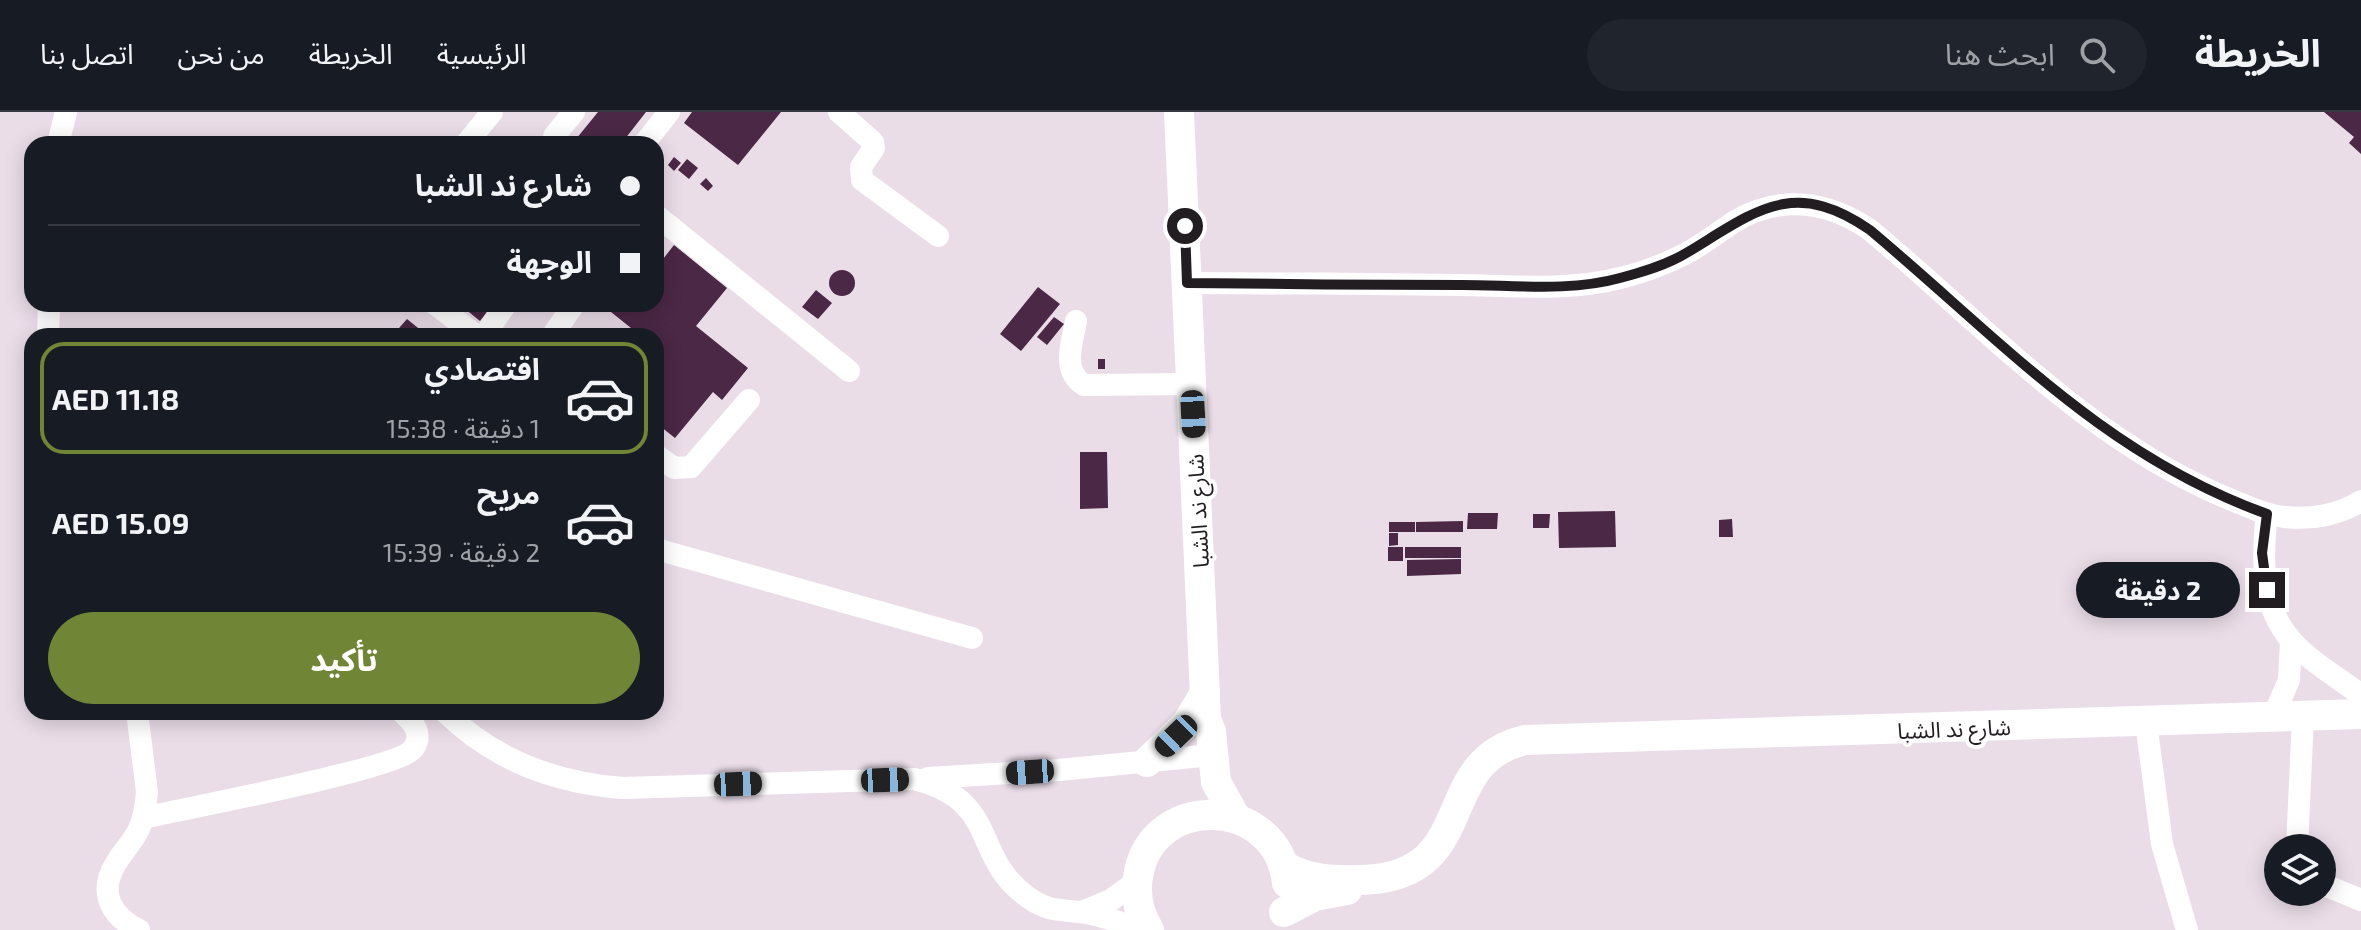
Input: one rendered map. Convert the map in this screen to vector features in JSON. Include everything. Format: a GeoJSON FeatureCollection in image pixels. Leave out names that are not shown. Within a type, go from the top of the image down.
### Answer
{"type":"FeatureCollection","features":[{"type":"Feature","properties":{"kind":"main road","name":"شارع ند الشبا"},"geometry":{"type":"LineString","coordinates":[[1179,112],[1206,706],[1216,782],[1236,818]]}},
{"type":"Feature","properties":{"kind":"main road","name":"شارع ند الشبا"},"geometry":{"type":"LineString","coordinates":[[1184,819],[1197,800],[1200,789],[1206,706]]}},
{"type":"Feature","properties":{"kind":"main road"},"geometry":{"type":"LineString","coordinates":[[1147,762],[1206,706]]}},
{"type":"Feature","properties":{"kind":"main road","name":"شارع ند الشبا"},"geometry":{"type":"LineString","coordinates":[[1284,866],[1305,876],[1329,881],[1378,879],[1403,873],[1424,860],[1442,842],[1467,782],[1482,762],[1508,744],[1525,740],[2361,714]]}},
{"type":"Feature","properties":{"kind":"main road","name":"شارع ند الشبا"},"geometry":{"type":"LineString","coordinates":[[1279,921],[1315,896],[1394,885],[1428,869],[1453,842],[1470,796],[1484,774],[1500,759],[1547,740]]}},
{"type":"Feature","properties":{"kind":"main road"},"geometry":{"type":"LineString","coordinates":[[1149,930],[1139,904],[1137,881],[1143,859],[1156,839],[1184,819],[1210,814],[1236,818],[1266,836],[1284,866],[1288,889],[1279,921]]}},
{"type":"Feature","properties":{"kind":"street"},"geometry":{"type":"LineString","coordinates":[[60,136],[66,112]]}},
{"type":"Feature","properties":{"kind":"street"},"geometry":{"type":"LineString","coordinates":[[472,136],[492,112]]}},
{"type":"Feature","properties":{"kind":"street"},"geometry":{"type":"LineString","coordinates":[[554,136],[574,112]]}},
{"type":"Feature","properties":{"kind":"street"},"geometry":{"type":"LineString","coordinates":[[650,136],[669,112]]}},
{"type":"Feature","properties":{"kind":"street"},"geometry":{"type":"LineString","coordinates":[[839,112],[873,142],[874,148],[861,167],[862,180],[938,236]]}},
{"type":"Feature","properties":{"kind":"street"},"geometry":{"type":"LineString","coordinates":[[1187,283],[1538,286],[1615,280],[1685,254],[1737,220],[1759,210],[1782,204],[1805,203],[1851,217],[1870,230],[2017,359],[2109,433],[2152,461],[2201,487],[2267,514],[2321,517],[2361,501]]}},
{"type":"Feature","properties":{"kind":"street"},"geometry":{"type":"LineString","coordinates":[[664,229],[849,371]]}},
{"type":"Feature","properties":{"kind":"street"},"geometry":{"type":"LineString","coordinates":[[450,312],[481,328]]}},
{"type":"Feature","properties":{"kind":"street"},"geometry":{"type":"LineString","coordinates":[[1076,321],[1069,363],[1073,376],[1084,385],[1191,384]]}},
{"type":"Feature","properties":{"kind":"street"},"geometry":{"type":"LineString","coordinates":[[664,461],[674,468],[691,467],[749,400]]}},
{"type":"Feature","properties":{"kind":"street"},"geometry":{"type":"LineString","coordinates":[[2267,514],[2262,553],[2273,608],[2291,641],[2361,695]]}},
{"type":"Feature","properties":{"kind":"street"},"geometry":{"type":"LineString","coordinates":[[664,551],[972,638]]}},
{"type":"Feature","properties":{"kind":"street"},"geometry":{"type":"LineString","coordinates":[[2273,717],[2289,680],[2291,641]]}},
{"type":"Feature","properties":{"kind":"street"},"geometry":{"type":"LineString","coordinates":[[2298,834],[2303,716]]}},
{"type":"Feature","properties":{"kind":"street"},"geometry":{"type":"LineString","coordinates":[[138,720],[147,792],[143,818],[132,841],[112,868],[108,889],[118,918],[139,930]]}},
{"type":"Feature","properties":{"kind":"street"},"geometry":{"type":"LineString","coordinates":[[143,818],[401,758],[414,748],[418,732],[410,720]]}},
{"type":"Feature","properties":{"kind":"street"},"geometry":{"type":"LineString","coordinates":[[454,720],[474,737],[520,764],[545,774],[597,786],[914,779],[1202,756]]}},
{"type":"Feature","properties":{"kind":"street"},"geometry":{"type":"LineString","coordinates":[[2146,722],[2162,844],[2187,930]]}},
{"type":"Feature","properties":{"kind":"street"},"geometry":{"type":"LineString","coordinates":[[914,779],[951,792],[968,806],[980,824],[999,870],[1020,891],[1043,907],[1082,912],[1140,930]]}},
{"type":"Feature","properties":{"kind":"street"},"geometry":{"type":"LineString","coordinates":[[1082,912],[1111,900],[1137,881]]}},
{"type":"Feature","properties":{"kind":"street"},"geometry":{"type":"LineString","coordinates":[[2336,890],[2361,900]]}},
{"type":"Feature","properties":{"kind":"building"},"geometry":{"type":"Polygon","coordinates":[[[598,112],[646,112],[627,136],[578,136],[598,112]]]}},
{"type":"Feature","properties":{"kind":"building"},"geometry":{"type":"Polygon","coordinates":[[[692,112],[781,112],[738,165],[684,123],[692,112]]]}},
{"type":"Feature","properties":{"kind":"building"},"geometry":{"type":"Polygon","coordinates":[[[2324,112],[2361,112],[2361,154],[2349,143],[2354,137],[2324,112]]]}},
{"type":"Feature","properties":{"kind":"building"},"geometry":{"type":"Polygon","coordinates":[[[674,157],[681,163],[674,171],[668,165],[674,157]]]}},
{"type":"Feature","properties":{"kind":"building"},"geometry":{"type":"Polygon","coordinates":[[[687,159],[698,168],[689,179],[678,170],[687,159]]]}},
{"type":"Feature","properties":{"kind":"building"},"geometry":{"type":"Polygon","coordinates":[[[706,178],[713,186],[708,191],[700,184],[706,178]]]}},
{"type":"Feature","properties":{"kind":"building"},"geometry":{"type":"Polygon","coordinates":[[[674,245],[727,288],[696,326],[748,368],[722,400],[713,392],[675,438],[664,429],[664,328],[631,328],[611,312],[664,312],[664,258],[674,245]]]}},
{"type":"Feature","properties":{"kind":"building"},"geometry":{"type":"Polygon","coordinates":[[[842,270],[851,274],[855,283],[851,292],[842,296],[833,292],[829,283],[833,274],[842,270]]]}},
{"type":"Feature","properties":{"kind":"building"},"geometry":{"type":"Polygon","coordinates":[[[1038,287],[1060,304],[1021,351],[1000,334],[1038,287]]]}},
{"type":"Feature","properties":{"kind":"building"},"geometry":{"type":"Polygon","coordinates":[[[816,290],[832,303],[818,319],[802,307],[816,290]]]}},
{"type":"Feature","properties":{"kind":"building"},"geometry":{"type":"Polygon","coordinates":[[[469,312],[487,312],[480,321],[469,312]]]}},
{"type":"Feature","properties":{"kind":"building"},"geometry":{"type":"Polygon","coordinates":[[[1054,317],[1064,324],[1047,345],[1037,337],[1054,317]]]}},
{"type":"Feature","properties":{"kind":"building"},"geometry":{"type":"Polygon","coordinates":[[[407,319],[418,328],[399,328],[407,319]]]}},
{"type":"Feature","properties":{"kind":"building"},"geometry":{"type":"Polygon","coordinates":[[[1098,359],[1105,359],[1105,369],[1098,369],[1098,359]]]}},
{"type":"Feature","properties":{"kind":"building"},"geometry":{"type":"Polygon","coordinates":[[[1080,452],[1107,452],[1108,508],[1080,509],[1080,452]]]}},
{"type":"Feature","properties":{"kind":"building"},"geometry":{"type":"Polygon","coordinates":[[[1615,511],[1616,547],[1559,548],[1558,512],[1615,511]]]}},
{"type":"Feature","properties":{"kind":"building"},"geometry":{"type":"Polygon","coordinates":[[[1468,513],[1498,513],[1497,529],[1467,529],[1468,513]]]}},
{"type":"Feature","properties":{"kind":"building"},"geometry":{"type":"Polygon","coordinates":[[[1533,514],[1550,514],[1549,528],[1533,528],[1533,514]]]}},
{"type":"Feature","properties":{"kind":"building"},"geometry":{"type":"Polygon","coordinates":[[[1732,519],[1733,537],[1719,537],[1719,520],[1732,519]]]}},
{"type":"Feature","properties":{"kind":"building"},"geometry":{"type":"Polygon","coordinates":[[[1463,521],[1463,532],[1416,532],[1416,522],[1463,521]]]}},
{"type":"Feature","properties":{"kind":"building"},"geometry":{"type":"Polygon","coordinates":[[[1389,522],[1415,522],[1415,532],[1389,532],[1389,522]]]}},
{"type":"Feature","properties":{"kind":"building"},"geometry":{"type":"Polygon","coordinates":[[[1389,533],[1398,533],[1398,545],[1389,546],[1389,533]]]}},
{"type":"Feature","properties":{"kind":"building"},"geometry":{"type":"Polygon","coordinates":[[[1388,547],[1403,547],[1403,561],[1388,561],[1388,547]]]}},
{"type":"Feature","properties":{"kind":"building"},"geometry":{"type":"Polygon","coordinates":[[[1405,547],[1461,547],[1461,558],[1405,558],[1405,547]]]}},
{"type":"Feature","properties":{"kind":"building"},"geometry":{"type":"Polygon","coordinates":[[[1461,559],[1461,574],[1407,576],[1407,560],[1461,559]]]}},
{"type":"Feature","properties":{"kind":"route"},"geometry":{"type":"LineString","coordinates":[[1185,226],[1187,283],[1538,286],[1615,280],[1651,269],[1685,254],[1737,220],[1759,210],[1782,204],[1805,203],[1829,208],[1851,217],[1895,250],[2005,348],[2109,433],[2201,487],[2267,514],[2262,553],[2267,590]]}}]}
